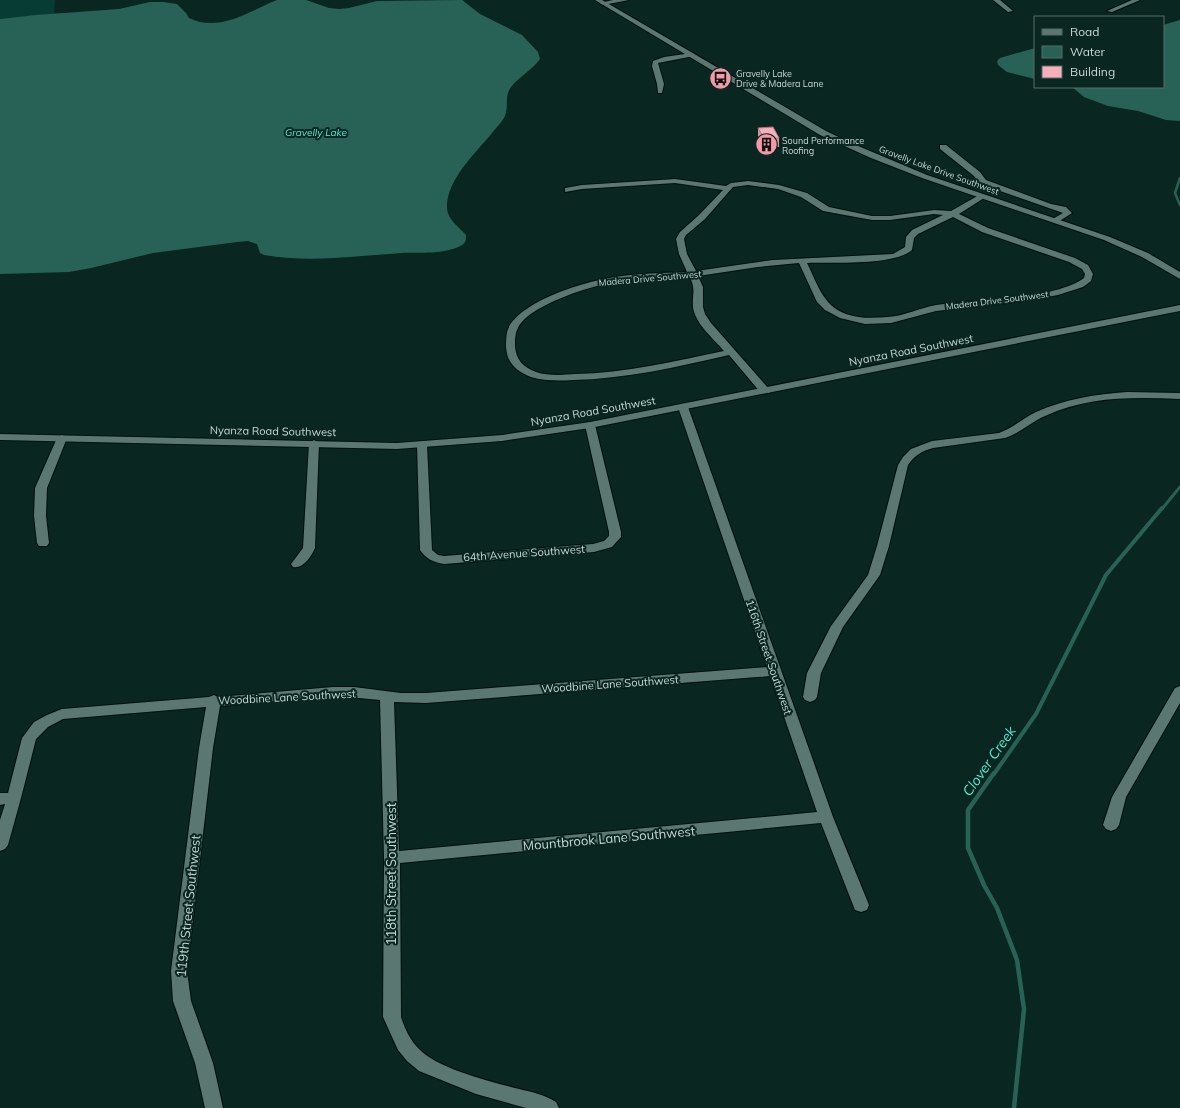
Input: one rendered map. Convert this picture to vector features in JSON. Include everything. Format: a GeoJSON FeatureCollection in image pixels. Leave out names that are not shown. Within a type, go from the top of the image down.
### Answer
{"type":"FeatureCollection","features":[{"type":"Feature","properties":{"kind":"street"},"geometry":{"type":"LineString","coordinates":[[600,1],[626,0]]}},
{"type":"Feature","properties":{"kind":"street"},"geometry":{"type":"LineString","coordinates":[[996,0],[1010,11]]}},
{"type":"Feature","properties":{"kind":"street"},"geometry":{"type":"LineString","coordinates":[[1110,11],[1137,0]]}},
{"type":"Feature","properties":{"kind":"street","name":"Gravelly Lake Drive Southwest"},"geometry":{"type":"LineString","coordinates":[[600,1],[823,133],[852,148],[880,160],[1055,220],[1138,251],[1162,263],[1180,276]]}},
{"type":"Feature","properties":{"kind":"street"},"geometry":{"type":"LineString","coordinates":[[660,92],[662,86],[654,66],[655,62],[668,58],[692,56]]}},
{"type":"Feature","properties":{"kind":"street"},"geometry":{"type":"LineString","coordinates":[[943,147],[977,174],[983,182],[1049,206],[1063,209],[1068,213],[1055,220]]}},
{"type":"Feature","properties":{"kind":"street"},"geometry":{"type":"LineString","coordinates":[[568,190],[582,187],[675,181],[727,188]]}},
{"type":"Feature","properties":{"kind":"street"},"geometry":{"type":"LineString","coordinates":[[765,391],[707,325],[700,314],[698,307],[700,290],[683,254],[680,239],[683,234],[722,196],[727,188],[731,185],[740,183],[779,187],[804,195],[826,209],[872,218],[890,218],[934,212],[953,214]]}},
{"type":"Feature","properties":{"kind":"street","name":"Madera Drive Southwest"},"geometry":{"type":"LineString","coordinates":[[731,352],[628,373],[564,378],[538,376],[518,367],[512,356],[511,334],[517,321],[540,305],[567,292],[602,281],[692,274],[757,264],[877,258],[891,257],[902,254],[909,248],[910,237],[915,232],[953,214],[982,196]]}},
{"type":"Feature","properties":{"kind":"street","name":"Madera Drive Southwest"},"geometry":{"type":"LineString","coordinates":[[802,261],[822,302],[828,308],[837,314],[865,321],[885,321],[935,308],[1024,298],[1058,292],[1080,285],[1088,279],[1089,272],[1085,267],[1072,260],[986,230],[953,214]]}},
{"type":"Feature","properties":{"kind":"street","name":"Nyanza Road Southwest"},"geometry":{"type":"LineString","coordinates":[[0,437],[397,446],[502,438],[590,425],[1180,308]]}},
{"type":"Feature","properties":{"kind":"street"},"geometry":{"type":"LineString","coordinates":[[1157,312],[1180,313]]}},
{"type":"Feature","properties":{"kind":"street"},"geometry":{"type":"LineString","coordinates":[[810,697],[814,673],[837,626],[874,575],[883,546],[903,465],[915,450],[933,444],[1002,436],[1040,414],[1072,402],[1091,397],[1140,395],[1180,396]]}},
{"type":"Feature","properties":{"kind":"street","name":"116th Street Southwest"},"geometry":{"type":"LineString","coordinates":[[683,407],[774,671],[826,817],[860,905]]}},
{"type":"Feature","properties":{"kind":"street","name":"64th Avenue Southwest"},"geometry":{"type":"LineString","coordinates":[[422,445],[426,550],[428,554],[434,558],[444,560],[594,548],[602,547],[613,540],[615,532],[590,425]]}},
{"type":"Feature","properties":{"kind":"street"},"geometry":{"type":"LineString","coordinates":[[43,543],[40,516],[40,488],[62,438]]}},
{"type":"Feature","properties":{"kind":"street"},"geometry":{"type":"LineString","coordinates":[[297,564],[307,553],[309,548],[314,444]]}},
{"type":"Feature","properties":{"kind":"street","name":"Woodbine Lane Southwest"},"geometry":{"type":"LineString","coordinates":[[0,845],[7,798],[29,738],[34,729],[50,718],[73,713],[214,700],[333,692],[354,692],[400,698],[426,698],[774,671]]}},
{"type":"Feature","properties":{"kind":"street"},"geometry":{"type":"LineString","coordinates":[[1111,825],[1119,797],[1179,695]]}},
{"type":"Feature","properties":{"kind":"street","name":"118th Street Southwest"},"geometry":{"type":"LineString","coordinates":[[387,696],[392,858],[392,1017],[407,1049],[418,1061],[468,1083],[543,1104],[550,1108]]}},
{"type":"Feature","properties":{"kind":"street","name":"119th Street Southwest"},"geometry":{"type":"LineString","coordinates":[[214,700],[206,748],[179,971],[182,1001],[204,1063],[214,1108]]}},
{"type":"Feature","properties":{"kind":"street","name":"Mountbrook Lane Southwest"},"geometry":{"type":"LineString","coordinates":[[392,858],[826,817]]}},
{"type":"Feature","properties":{"kind":"shaded area"},"geometry":{"type":"Polygon","coordinates":[[[0,0],[55,0],[54,14],[0,19],[0,0]]]}},
{"type":"Feature","properties":{"kind":"water","name":"Gravelly Lake"},"geometry":{"type":"Polygon","coordinates":[[[277,0],[306,0],[329,8],[339,9],[377,1],[462,0],[480,14],[522,35],[538,52],[540,59],[509,90],[504,118],[463,168],[451,187],[447,208],[451,219],[466,235],[466,241],[463,244],[440,252],[315,259],[264,255],[260,253],[257,244],[248,241],[153,253],[69,272],[0,274],[0,19],[119,9],[150,2],[163,2],[177,4],[189,18],[201,22],[212,23],[234,19],[277,0]]]}},
{"type":"Feature","properties":{"kind":"water"},"geometry":{"type":"Polygon","coordinates":[[[1180,20],[1180,121],[1166,120],[1138,111],[1108,106],[1084,97],[1073,88],[1164,88],[1164,25],[1180,20]]]}},
{"type":"Feature","properties":{"kind":"water"},"geometry":{"type":"Polygon","coordinates":[[[1034,48],[1034,79],[1007,72],[998,65],[997,61],[1000,58],[1034,48]]]}},
{"type":"Feature","properties":{"kind":"building"},"geometry":{"type":"Polygon","coordinates":[[[773,127],[779,138],[764,138],[758,128],[773,127]]]}},
{"type":"Feature","properties":{"kind":"waterway","name":"Clover Creek"},"geometry":{"type":"LineString","coordinates":[[1180,178],[1175,193],[1180,205]]}},
{"type":"Feature","properties":{"kind":"waterway","name":"Clover Creek"},"geometry":{"type":"LineString","coordinates":[[1162,509],[1180,487]]}},
{"type":"Feature","properties":{"kind":"waterway","name":"Clover Creek"},"geometry":{"type":"LineString","coordinates":[[994,774],[1036,714],[1106,575],[1162,508]]}},
{"type":"Feature","properties":{"kind":"waterway","name":"Clover Creek"},"geometry":{"type":"LineString","coordinates":[[994,773],[968,810],[968,848],[984,885],[997,908],[1017,960],[1024,1009],[1014,1108]]}},
{"type":"Feature","properties":{"kind":"place","name":"Gravelly Lake Drive & Madera Lane"},"geometry":{"type":"Point","coordinates":[721,78]}},
{"type":"Feature","properties":{"kind":"place","name":"Sound Performance Roofing"},"geometry":{"type":"Point","coordinates":[767,145]}}]}
